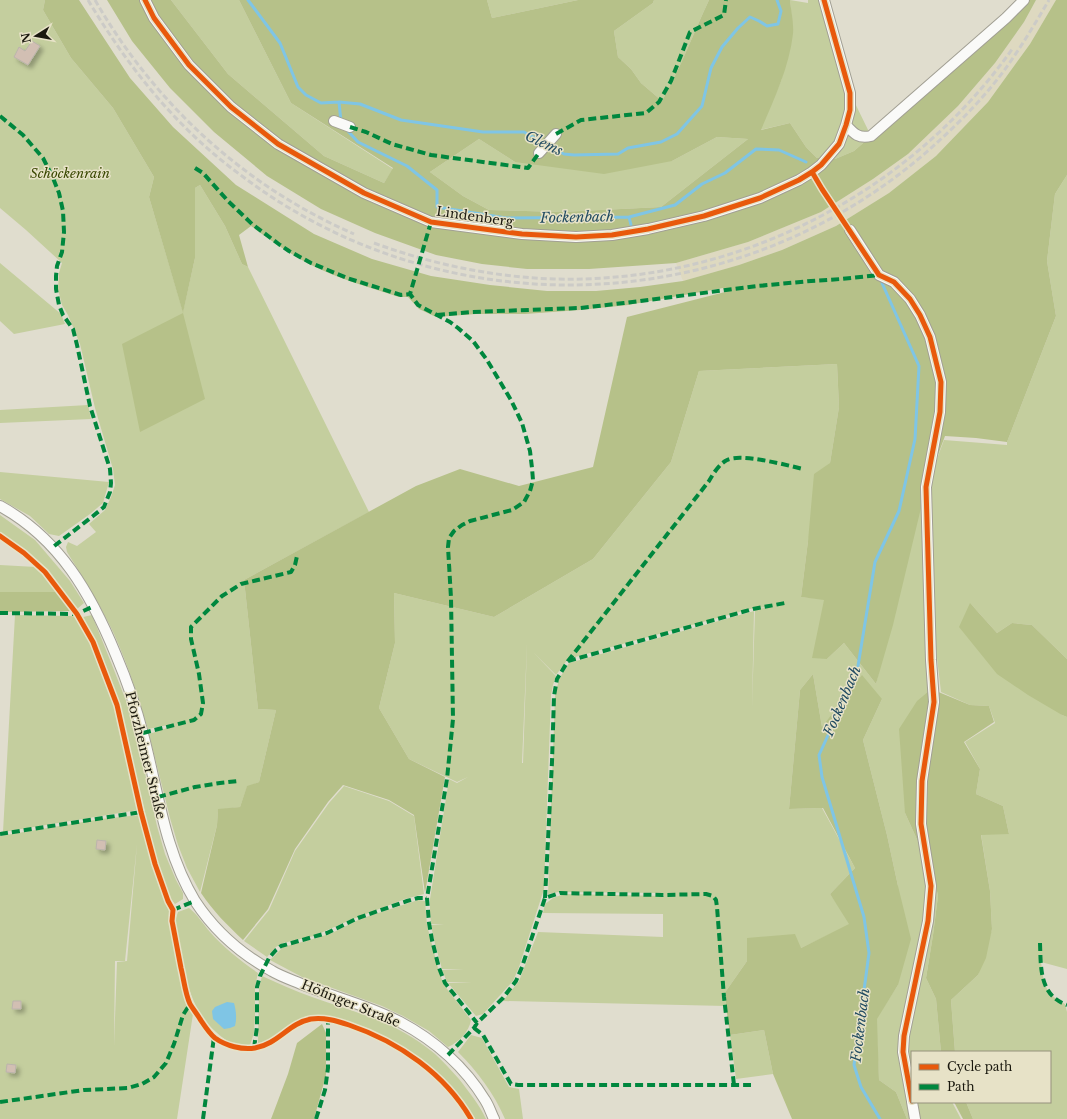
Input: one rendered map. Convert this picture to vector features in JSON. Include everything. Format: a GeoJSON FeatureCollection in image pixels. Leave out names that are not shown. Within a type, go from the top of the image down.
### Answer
{"type":"FeatureCollection","features":[{"type":"Feature","properties":{"kind":"street","name":"Lindenberg"},"geometry":{"type":"LineString","coordinates":[[145,0],[154,18],[189,65],[231,107],[278,144],[364,193],[431,222],[522,234],[576,237],[612,235],[648,229],[704,216],[760,198],[812,172],[821,165],[839,144],[846,125]]}},
{"type":"Feature","properties":{"kind":"street"},"geometry":{"type":"LineString","coordinates":[[824,0],[850,93],[850,110],[846,125],[853,133],[863,138],[871,136],[1006,18],[1024,0]]}},
{"type":"Feature","properties":{"kind":"street"},"geometry":{"type":"LineString","coordinates":[[334,121],[350,127]]}},
{"type":"Feature","properties":{"kind":"street"},"geometry":{"type":"LineString","coordinates":[[539,153],[556,134]]}},
{"type":"Feature","properties":{"kind":"street"},"geometry":{"type":"LineString","coordinates":[[850,230],[879,275],[894,282],[910,300],[920,315],[930,337],[941,382],[940,412],[926,487],[931,660],[934,702],[922,781],[921,824],[931,886],[928,921],[904,1036],[903,1052],[911,1096]]}},
{"type":"Feature","properties":{"kind":"street","name":"Pforzheimer Straße"},"geometry":{"type":"LineString","coordinates":[[0,506],[13,513],[34,529],[53,547],[78,579],[94,606],[126,678],[143,733],[165,832],[178,867],[195,900]]}},
{"type":"Feature","properties":{"kind":"street","name":"Höfinger Straße"},"geometry":{"type":"LineString","coordinates":[[195,900],[216,929],[243,952],[272,971],[307,986],[400,1021],[426,1037],[448,1055],[468,1076],[485,1101],[494,1119]]}},
{"type":"Feature","properties":{"kind":"street"},"geometry":{"type":"LineString","coordinates":[[912,1103],[915,1119]]}},
{"type":"Feature","properties":{"kind":"shaded area"},"geometry":{"type":"Polygon","coordinates":[[[1036,0],[1056,0],[1030,44],[988,102],[936,156],[889,193],[836,226],[782,250],[739,265],[683,281],[676,263],[748,242],[821,212],[873,179],[908,154],[958,106],[995,63],[1024,22],[1036,0]]]}},
{"type":"Feature","properties":{"kind":"green space","name":"Schöckenrain"},"geometry":{"type":"Polygon","coordinates":[[[0,0],[45,0],[43,10],[71,58],[113,108],[154,177],[149,197],[183,312],[195,258],[195,188],[200,185],[225,226],[242,264],[248,267],[369,512],[244,580],[258,709],[276,710],[259,782],[247,787],[240,807],[218,810],[217,825],[200,892],[187,868],[178,845],[149,734],[167,728],[168,725],[148,729],[137,693],[114,634],[86,582],[67,552],[66,547],[68,542],[77,546],[96,532],[89,524],[105,510],[115,485],[113,469],[95,408],[80,344],[68,315],[62,305],[58,289],[59,273],[62,263],[0,208],[0,0]]]}},
{"type":"Feature","properties":{"kind":"green space"},"geometry":{"type":"Polygon","coordinates":[[[45,0],[79,0],[130,78],[173,127],[236,185],[314,234],[372,259],[431,276],[490,285],[547,291],[596,291],[683,281],[739,265],[782,250],[836,226],[889,193],[936,156],[988,102],[1030,44],[1056,0],[1067,0],[1067,175],[1055,194],[1047,261],[1056,316],[1007,442],[945,436],[926,487],[893,625],[876,684],[844,643],[827,659],[812,658],[824,600],[801,597],[814,474],[830,463],[839,407],[837,364],[699,371],[671,462],[593,559],[494,617],[394,593],[395,643],[379,708],[409,759],[445,777],[425,893],[414,815],[389,800],[343,785],[328,802],[295,849],[268,909],[243,940],[220,918],[201,893],[217,825],[218,809],[240,807],[247,786],[259,782],[276,710],[258,709],[244,580],[416,486],[460,469],[519,486],[593,467],[627,317],[725,292],[723,288],[628,305],[580,310],[525,314],[476,314],[436,317],[419,309],[408,297],[399,297],[364,286],[307,263],[285,250],[251,226],[239,235],[248,267],[242,264],[225,226],[200,185],[195,188],[195,258],[183,313],[149,197],[154,177],[113,108],[71,58],[43,10],[45,0]]]}},
{"type":"Feature","properties":{"kind":"green space"},"geometry":{"type":"Polygon","coordinates":[[[107,0],[171,0],[228,74],[324,156],[384,183],[393,168],[291,103],[239,0],[487,0],[492,18],[578,0],[654,0],[653,3],[614,31],[618,57],[631,69],[641,83],[662,101],[681,64],[709,0],[790,0],[793,21],[791,47],[785,71],[761,130],[790,123],[806,147],[817,158],[835,159],[854,151],[1026,0],[1036,0],[1024,22],[995,63],[958,106],[908,154],[873,179],[821,212],[748,242],[676,263],[589,269],[527,269],[482,264],[436,255],[375,233],[321,209],[267,176],[214,132],[170,88],[132,41],[107,0]],[[717,137],[672,161],[604,174],[515,162],[479,139],[430,172],[463,196],[489,210],[561,212],[661,207],[748,139],[717,137]]]}},
{"type":"Feature","properties":{"kind":"green space"},"geometry":{"type":"Polygon","coordinates":[[[171,0],[239,0],[291,103],[393,169],[384,183],[324,156],[228,74],[171,0]]]}},
{"type":"Feature","properties":{"kind":"green space"},"geometry":{"type":"Polygon","coordinates":[[[487,0],[578,0],[492,18],[487,0]]]}},
{"type":"Feature","properties":{"kind":"green space"},"geometry":{"type":"Polygon","coordinates":[[[654,0],[709,0],[681,64],[662,101],[641,83],[631,69],[618,57],[614,31],[653,3],[654,0]]]}},
{"type":"Feature","properties":{"kind":"green space"},"geometry":{"type":"Polygon","coordinates":[[[790,0],[808,3],[808,0],[824,0],[850,93],[871,136],[854,151],[835,159],[817,158],[806,147],[790,123],[760,130],[781,81],[793,32],[790,0]]]}},
{"type":"Feature","properties":{"kind":"green space"},"geometry":{"type":"Polygon","coordinates":[[[717,137],[748,139],[661,207],[561,212],[489,210],[463,196],[430,172],[479,139],[515,162],[672,161],[717,137]]]}},
{"type":"Feature","properties":{"kind":"green space"},"geometry":{"type":"Polygon","coordinates":[[[1067,175],[1067,659],[1032,625],[1012,623],[997,633],[970,603],[1062,715],[1067,717],[1067,969],[1041,962],[1046,987],[1053,996],[1065,1004],[1067,1012],[1067,1119],[973,1119],[966,1103],[1051,1103],[1051,1051],[955,1051],[951,1000],[978,975],[992,929],[990,891],[981,834],[1009,834],[1003,806],[976,794],[980,769],[965,742],[995,723],[989,706],[970,705],[941,692],[934,632],[936,691],[905,813],[934,877],[938,896],[926,978],[936,999],[941,1051],[911,1051],[911,1103],[953,1103],[961,1119],[907,1119],[896,1092],[879,1080],[876,1019],[898,985],[898,886],[863,740],[882,699],[822,727],[813,674],[800,690],[789,809],[822,808],[855,868],[830,894],[851,924],[801,948],[747,961],[726,991],[726,1006],[503,1001],[519,981],[538,932],[663,937],[663,914],[543,913],[545,904],[553,898],[564,894],[664,896],[663,893],[559,892],[548,894],[555,696],[559,679],[569,663],[754,611],[752,708],[755,609],[773,607],[754,608],[568,659],[556,675],[533,652],[556,676],[551,695],[544,889],[519,967],[513,981],[483,1014],[476,1016],[448,983],[472,982],[447,982],[442,970],[464,969],[442,969],[431,925],[444,924],[431,924],[430,912],[430,899],[449,779],[457,783],[468,777],[457,782],[409,759],[379,708],[395,643],[394,593],[494,617],[593,559],[671,462],[699,371],[837,364],[839,407],[830,463],[808,541],[801,597],[824,599],[827,659],[844,643],[876,684],[916,515],[944,440],[1007,445],[1056,316],[1047,261],[1055,194],[1067,175]],[[527,644],[522,763],[523,763],[527,644]]]}},
{"type":"Feature","properties":{"kind":"green space"},"geometry":{"type":"Polygon","coordinates":[[[0,263],[61,314],[65,324],[14,334],[0,321],[0,263]]]}},
{"type":"Feature","properties":{"kind":"green space"},"geometry":{"type":"Polygon","coordinates":[[[183,313],[205,399],[140,432],[122,344],[183,313]]]}},
{"type":"Feature","properties":{"kind":"green space"},"geometry":{"type":"Polygon","coordinates":[[[88,405],[91,419],[0,423],[0,410],[88,405]]]}},
{"type":"Feature","properties":{"kind":"green space"},"geometry":{"type":"Polygon","coordinates":[[[0,472],[109,482],[103,503],[59,536],[49,534],[30,516],[0,499],[0,472]]]}},
{"type":"Feature","properties":{"kind":"green space"},"geometry":{"type":"Polygon","coordinates":[[[0,515],[35,540],[70,581],[84,603],[77,609],[45,570],[25,552],[0,534],[0,515]]]}},
{"type":"Feature","properties":{"kind":"green space"},"geometry":{"type":"Polygon","coordinates":[[[0,565],[36,567],[59,592],[0,592],[0,565]]]}},
{"type":"Feature","properties":{"kind":"green space"},"geometry":{"type":"Polygon","coordinates":[[[0,592],[59,592],[71,611],[0,612],[0,592]]]}},
{"type":"Feature","properties":{"kind":"green space"},"geometry":{"type":"Polygon","coordinates":[[[970,603],[997,633],[1012,623],[1032,625],[1067,659],[1067,717],[1028,695],[997,674],[959,627],[970,603]]]}},
{"type":"Feature","properties":{"kind":"green space"},"geometry":{"type":"Polygon","coordinates":[[[15,615],[78,617],[96,653],[116,708],[138,810],[3,832],[15,615]]]}},
{"type":"Feature","properties":{"kind":"green space"},"geometry":{"type":"Polygon","coordinates":[[[92,615],[132,716],[157,826],[165,854],[183,893],[183,899],[175,904],[171,899],[157,863],[119,704],[108,671],[95,640],[83,617],[92,615]]]}},
{"type":"Feature","properties":{"kind":"green space"},"geometry":{"type":"Polygon","coordinates":[[[813,674],[822,727],[862,675],[882,699],[863,740],[911,939],[898,985],[877,1019],[879,1080],[896,1092],[907,1119],[792,1119],[773,1074],[764,1030],[730,1035],[726,1006],[726,991],[747,961],[747,938],[795,934],[801,948],[849,924],[830,894],[855,868],[823,808],[789,809],[800,690],[813,674]]]}},
{"type":"Feature","properties":{"kind":"green space"},"geometry":{"type":"Polygon","coordinates":[[[929,691],[936,691],[970,705],[989,706],[994,722],[964,742],[980,769],[976,794],[1003,806],[1009,834],[981,835],[990,891],[992,929],[986,958],[978,975],[951,1000],[955,1051],[941,1051],[936,999],[926,978],[938,896],[934,877],[905,813],[899,729],[917,701],[929,691]]]}},
{"type":"Feature","properties":{"kind":"green space"},"geometry":{"type":"Polygon","coordinates":[[[344,786],[389,801],[414,816],[424,894],[405,899],[314,936],[283,943],[276,947],[267,957],[244,941],[269,910],[295,851],[329,803],[344,786]]]}},
{"type":"Feature","properties":{"kind":"green space"},"geometry":{"type":"Polygon","coordinates":[[[140,815],[152,865],[169,911],[169,920],[180,980],[185,1001],[193,1014],[177,1119],[0,1119],[0,836],[101,819],[140,815]],[[137,844],[125,961],[115,961],[114,1046],[117,962],[127,961],[137,844]]]}},
{"type":"Feature","properties":{"kind":"green space"},"geometry":{"type":"Polygon","coordinates":[[[418,900],[425,901],[427,925],[439,972],[444,985],[471,1020],[468,1029],[463,1036],[448,1047],[429,1031],[403,1016],[382,1006],[302,977],[270,960],[283,947],[332,933],[360,919],[418,900]]]}},
{"type":"Feature","properties":{"kind":"green space"},"geometry":{"type":"Polygon","coordinates":[[[189,908],[221,943],[258,973],[255,987],[254,1033],[250,1045],[231,1043],[220,1036],[206,1021],[198,1009],[183,966],[175,921],[178,912],[189,908]]]}},
{"type":"Feature","properties":{"kind":"green space"},"geometry":{"type":"Polygon","coordinates":[[[262,976],[306,995],[386,1023],[413,1038],[431,1050],[459,1079],[477,1103],[486,1119],[474,1119],[451,1086],[416,1056],[381,1035],[341,1019],[325,1016],[307,1017],[299,1020],[270,1041],[258,1043],[259,988],[262,976]]]}},
{"type":"Feature","properties":{"kind":"green space"},"geometry":{"type":"Polygon","coordinates":[[[322,1024],[326,1033],[326,1075],[314,1119],[271,1119],[288,1074],[297,1043],[322,1024]]]}},
{"type":"Feature","properties":{"kind":"green space"},"geometry":{"type":"Polygon","coordinates":[[[764,1030],[773,1074],[736,1079],[730,1035],[764,1030]]]}},
{"type":"Feature","properties":{"kind":"green space"},"geometry":{"type":"Polygon","coordinates":[[[471,1035],[482,1038],[509,1087],[519,1089],[523,1119],[505,1119],[496,1100],[472,1067],[458,1052],[471,1035]]]}},
{"type":"Feature","properties":{"kind":"green space"},"geometry":{"type":"Polygon","coordinates":[[[955,1103],[966,1103],[973,1119],[963,1119],[955,1103]]]}},
{"type":"Feature","properties":{"kind":"water"},"geometry":{"type":"Polygon","coordinates":[[[227,1002],[234,1003],[236,1020],[235,1026],[224,1029],[213,1019],[212,1011],[215,1007],[227,1002]]]}},
{"type":"Feature","properties":{"kind":"building"},"geometry":{"type":"Polygon","coordinates":[[[32,41],[40,46],[28,65],[14,57],[19,47],[25,51],[32,41]]]}},
{"type":"Feature","properties":{"kind":"building"},"geometry":{"type":"Polygon","coordinates":[[[97,840],[106,841],[105,850],[96,849],[97,840]]]}},
{"type":"Feature","properties":{"kind":"building"},"geometry":{"type":"Polygon","coordinates":[[[13,1001],[21,1001],[21,1009],[12,1009],[13,1001]]]}},
{"type":"Feature","properties":{"kind":"building"},"geometry":{"type":"Polygon","coordinates":[[[7,1064],[16,1065],[15,1073],[6,1072],[7,1064]]]}},
{"type":"Feature","properties":{"kind":"waterway","name":"Glems"},"geometry":{"type":"LineString","coordinates":[[248,0],[280,43],[298,87],[306,95],[321,103],[339,102],[360,104],[401,120],[483,132],[524,132],[544,143]]}},
{"type":"Feature","properties":{"kind":"waterway","name":"Glems"},"geometry":{"type":"LineString","coordinates":[[549,146],[564,154],[618,154],[628,148],[661,142],[677,134],[702,106],[711,68],[722,47],[738,28],[750,17],[767,26],[778,24],[781,11],[777,0]]}},
{"type":"Feature","properties":{"kind":"waterway","name":"Fockenbach"},"geometry":{"type":"LineString","coordinates":[[339,102],[341,122]]}},
{"type":"Feature","properties":{"kind":"waterway","name":"Fockenbach"},"geometry":{"type":"LineString","coordinates":[[347,130],[358,142],[407,166],[437,190],[437,207],[506,218],[629,217],[675,205],[702,184],[725,173],[756,149],[779,150],[806,162]]}},
{"type":"Feature","properties":{"kind":"waterway"},"geometry":{"type":"LineString","coordinates":[[629,217],[631,225]]}},
{"type":"Feature","properties":{"kind":"waterway","name":"Fockenbach"},"geometry":{"type":"LineString","coordinates":[[880,1119],[861,1087],[854,1065],[869,953],[864,917],[822,777],[819,755],[857,672],[875,562],[899,511],[915,439],[919,366],[882,283]]}},
{"type":"Feature","properties":{"kind":"railway"},"geometry":{"type":"LineString","coordinates":[[88,0],[103,25],[137,73],[176,118],[219,158],[282,204],[346,238],[392,256],[415,263],[485,279],[555,285],[625,282],[694,270],[762,250],[826,221],[886,184],[941,139],[959,122],[1001,75],[1014,57],[1049,0]]}},
{"type":"Feature","properties":{"kind":"railway"},"geometry":{"type":"LineString","coordinates":[[95,0],[119,38],[145,74],[174,107],[206,138],[240,166],[276,192],[314,214],[354,234]]}},
{"type":"Feature","properties":{"kind":"railway"},"geometry":{"type":"LineString","coordinates":[[374,243],[418,257],[462,268],[531,278],[554,279],[621,277],[687,266],[751,247],[812,220],[870,187],[923,147],[971,100],[1013,48]]}},
{"type":"Feature","properties":{"kind":"marked path"},"geometry":{"type":"LineString","coordinates":[[556,134],[581,120],[646,113],[659,102],[671,81],[690,32],[724,15],[726,0]]}},
{"type":"Feature","properties":{"kind":"marked path"},"geometry":{"type":"LineString","coordinates":[[0,116],[23,135],[43,158],[59,193],[63,211],[64,232],[62,252],[57,266],[56,289],[59,305],[63,315],[73,329],[90,406],[110,469],[110,492],[104,507],[53,547]]}},
{"type":"Feature","properties":{"kind":"marked path"},"geometry":{"type":"LineString","coordinates":[[350,127],[366,132],[392,144],[431,155],[528,168],[539,153]]}},
{"type":"Feature","properties":{"kind":"marked path"},"geometry":{"type":"LineString","coordinates":[[195,168],[203,173],[228,201],[252,224],[289,251],[311,263],[347,278],[401,295],[410,294]]}},
{"type":"Feature","properties":{"kind":"marked path"},"geometry":{"type":"LineString","coordinates":[[431,222],[410,294],[418,305],[450,322],[458,328],[473,341],[487,360],[511,400],[522,423],[530,451],[533,480],[530,491],[524,502],[512,510],[470,521],[462,525],[454,531],[449,538],[448,547],[451,598],[453,719],[447,779],[427,898],[429,923],[439,968],[445,983],[477,1023]]}},
{"type":"Feature","properties":{"kind":"marked path"},"geometry":{"type":"LineString","coordinates":[[437,315],[472,312],[580,308],[758,286],[879,275]]}},
{"type":"Feature","properties":{"kind":"marked path"},"geometry":{"type":"LineString","coordinates":[[545,898],[554,696],[557,679],[568,661],[721,464],[733,458],[742,458],[764,460],[803,469]]}},
{"type":"Feature","properties":{"kind":"marked path"},"geometry":{"type":"LineString","coordinates":[[143,733],[194,720],[201,714],[203,703],[199,674],[191,639],[191,627],[222,596],[241,584],[291,572],[295,565],[297,556]]}},
{"type":"Feature","properties":{"kind":"marked path"},"geometry":{"type":"LineString","coordinates":[[568,661],[753,609],[785,603]]}},
{"type":"Feature","properties":{"kind":"marked path"},"geometry":{"type":"LineString","coordinates":[[0,613],[77,614],[94,606]]}},
{"type":"Feature","properties":{"kind":"marked path"},"geometry":{"type":"LineString","coordinates":[[158,797],[195,787],[238,781]]}},
{"type":"Feature","properties":{"kind":"marked path"},"geometry":{"type":"LineString","coordinates":[[0,834],[141,812]]}},
{"type":"Feature","properties":{"kind":"marked path"},"geometry":{"type":"LineString","coordinates":[[448,1055],[477,1023],[503,998],[516,981],[545,898],[560,893],[662,895],[706,894],[713,896],[716,900],[724,997],[734,1085]]}},
{"type":"Feature","properties":{"kind":"marked path"},"geometry":{"type":"LineString","coordinates":[[254,1048],[257,1027],[257,987],[260,976],[269,958],[276,950],[281,946],[327,933],[358,918],[407,901],[418,898],[427,898]]}},
{"type":"Feature","properties":{"kind":"marked path"},"geometry":{"type":"LineString","coordinates":[[173,910],[195,901]]}},
{"type":"Feature","properties":{"kind":"marked path"},"geometry":{"type":"LineString","coordinates":[[1040,943],[1043,980],[1046,988],[1051,995],[1067,1005]]}},
{"type":"Feature","properties":{"kind":"marked path"},"geometry":{"type":"LineString","coordinates":[[0,1102],[84,1090],[128,1088],[142,1084],[154,1077],[166,1063],[183,1015],[190,1004]]}},
{"type":"Feature","properties":{"kind":"marked path"},"geometry":{"type":"LineString","coordinates":[[316,1119],[325,1090],[328,1068],[328,1019]]}},
{"type":"Feature","properties":{"kind":"marked path"},"geometry":{"type":"LineString","coordinates":[[474,1028],[483,1035],[511,1084],[751,1085]]}},
{"type":"Feature","properties":{"kind":"marked path"},"geometry":{"type":"LineString","coordinates":[[203,1119],[214,1037]]}},
{"type":"Feature","properties":{"kind":"cycle path"},"geometry":{"type":"LineString","coordinates":[[145,0],[154,18],[189,65],[231,107],[278,144],[364,193],[431,222],[522,234],[576,237],[612,235],[648,229],[704,216],[760,198],[799,180],[821,165],[839,144],[850,110],[850,93],[824,0]]}},
{"type":"Feature","properties":{"kind":"cycle path"},"geometry":{"type":"LineString","coordinates":[[812,172],[879,275],[894,282],[910,299],[920,315],[930,337],[941,382],[940,412],[926,487],[931,660],[934,702],[922,781],[921,824],[931,886],[928,921],[904,1036],[903,1052],[911,1096]]}},
{"type":"Feature","properties":{"kind":"cycle path"},"geometry":{"type":"LineString","coordinates":[[0,536],[24,553],[45,572],[77,614],[93,642],[117,705],[141,812],[155,864],[168,901],[173,910],[172,921],[187,995],[190,1004],[209,1031],[215,1038],[229,1045],[240,1048],[255,1048],[263,1046],[303,1021],[311,1019],[326,1019],[349,1025],[386,1041],[403,1050],[419,1062],[448,1088],[471,1119]]}}]}
